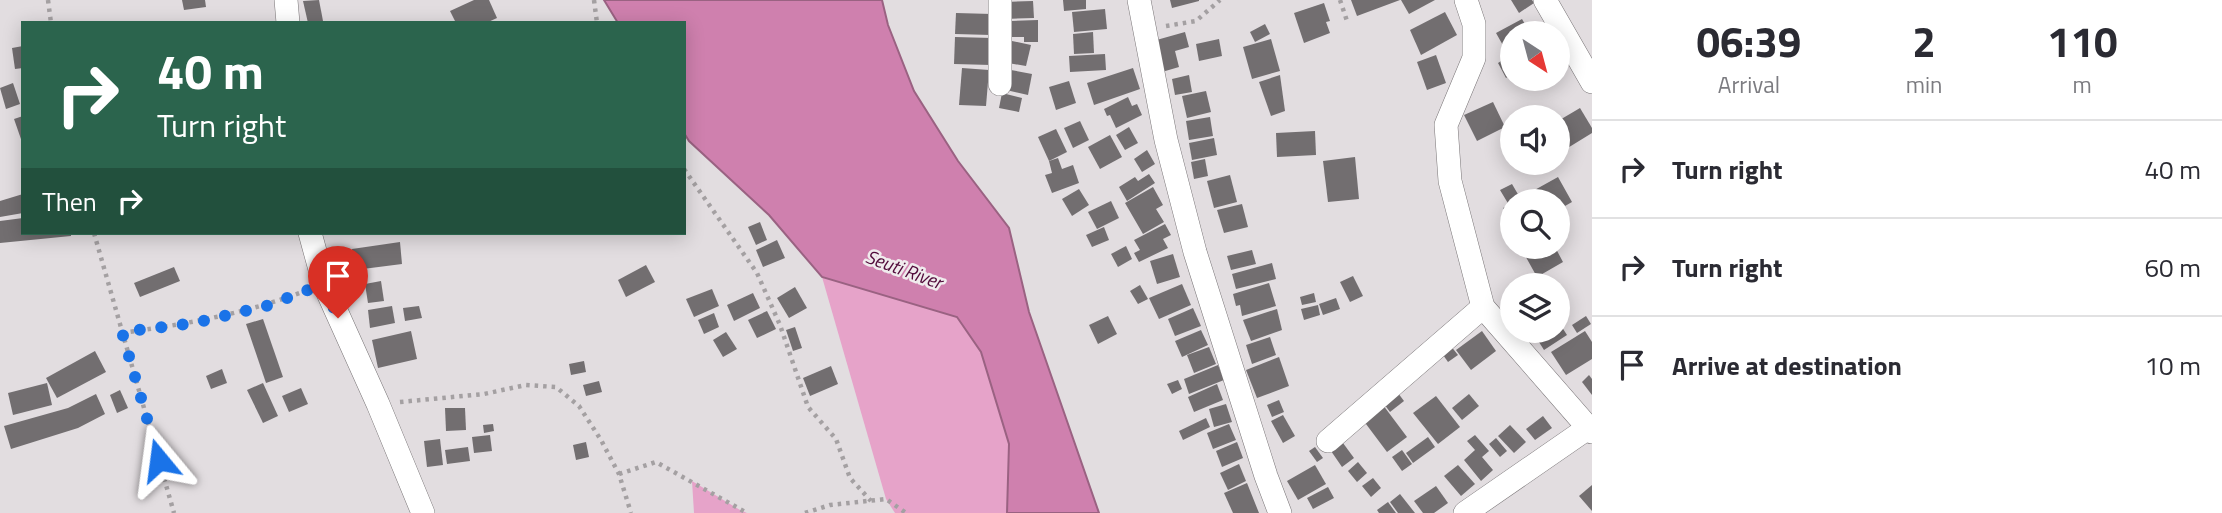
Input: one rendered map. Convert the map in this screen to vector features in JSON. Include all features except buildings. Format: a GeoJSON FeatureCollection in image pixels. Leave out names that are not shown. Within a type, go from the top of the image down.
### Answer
{"type":"FeatureCollection","features":[{"type":"Feature","properties":{"kind":"street"},"geometry":{"type":"LineString","coordinates":[[286,0],[288,21]]}},
{"type":"Feature","properties":{"kind":"street"},"geometry":{"type":"LineString","coordinates":[[1000,0],[1000,84]]}},
{"type":"Feature","properties":{"kind":"street"},"geometry":{"type":"LineString","coordinates":[[1139,0],[1166,140],[1195,252],[1280,513]]}},
{"type":"Feature","properties":{"kind":"street"},"geometry":{"type":"LineString","coordinates":[[1465,513],[1590,430],[1483,307],[1450,181],[1446,125],[1474,58],[1474,24],[1466,0]]}},
{"type":"Feature","properties":{"kind":"street"},"geometry":{"type":"LineString","coordinates":[[1545,0],[1592,82]]}},
{"type":"Feature","properties":{"kind":"street"},"geometry":{"type":"LineString","coordinates":[[311,235],[324,284],[423,513]]}},
{"type":"Feature","properties":{"kind":"street"},"geometry":{"type":"LineString","coordinates":[[1328,441],[1483,307]]}},
{"type":"Feature","properties":{"kind":"path"},"geometry":{"type":"LineString","coordinates":[[48,0],[51,21]]}},
{"type":"Feature","properties":{"kind":"path"},"geometry":{"type":"LineString","coordinates":[[594,0],[597,21]]}},
{"type":"Feature","properties":{"kind":"path"},"geometry":{"type":"LineString","coordinates":[[1144,29],[1196,21],[1220,0]]}},
{"type":"Feature","properties":{"kind":"path"},"geometry":{"type":"LineString","coordinates":[[1340,0],[1348,24]]}},
{"type":"Feature","properties":{"kind":"path"},"geometry":{"type":"LineString","coordinates":[[686,172],[757,273],[780,325],[808,407],[836,439],[850,478],[871,501]]}},
{"type":"Feature","properties":{"kind":"path"},"geometry":{"type":"LineString","coordinates":[[95,235],[173,513]]}},
{"type":"Feature","properties":{"kind":"path"},"geometry":{"type":"LineString","coordinates":[[122,332],[207,320],[266,306],[324,284]]}},
{"type":"Feature","properties":{"kind":"path"},"geometry":{"type":"LineString","coordinates":[[378,404],[484,394],[526,385],[556,387],[579,406],[620,474],[631,513]]}},
{"type":"Feature","properties":{"kind":"path"},"geometry":{"type":"LineString","coordinates":[[620,474],[656,462],[747,513]]}},
{"type":"Feature","properties":{"kind":"path"},"geometry":{"type":"LineString","coordinates":[[804,513],[830,505],[886,499],[906,513]]}},
{"type":"Feature","properties":{"kind":"shaded area"},"geometry":{"type":"Polygon","coordinates":[[[822,277],[957,317],[981,352],[1009,444],[1007,513],[895,513],[886,499],[822,277]]]}},
{"type":"Feature","properties":{"kind":"shaded area"},"geometry":{"type":"Polygon","coordinates":[[[692,481],[740,510],[747,513],[694,513],[692,481]]]}},
{"type":"Feature","properties":{"kind":"water","name":"Seuti River"},"geometry":{"type":"Polygon","coordinates":[[[604,0],[882,0],[888,25],[914,91],[958,161],[1009,228],[1029,312],[1099,513],[1007,513],[1009,444],[981,352],[957,317],[822,277],[769,215],[686,136],[686,21],[617,21],[604,0]]]}},
{"type":"Feature","properties":{"kind":"route"},"geometry":{"type":"LineString","coordinates":[[159,460],[122,332],[195,323],[266,306],[324,284],[338,318]]}}]}
